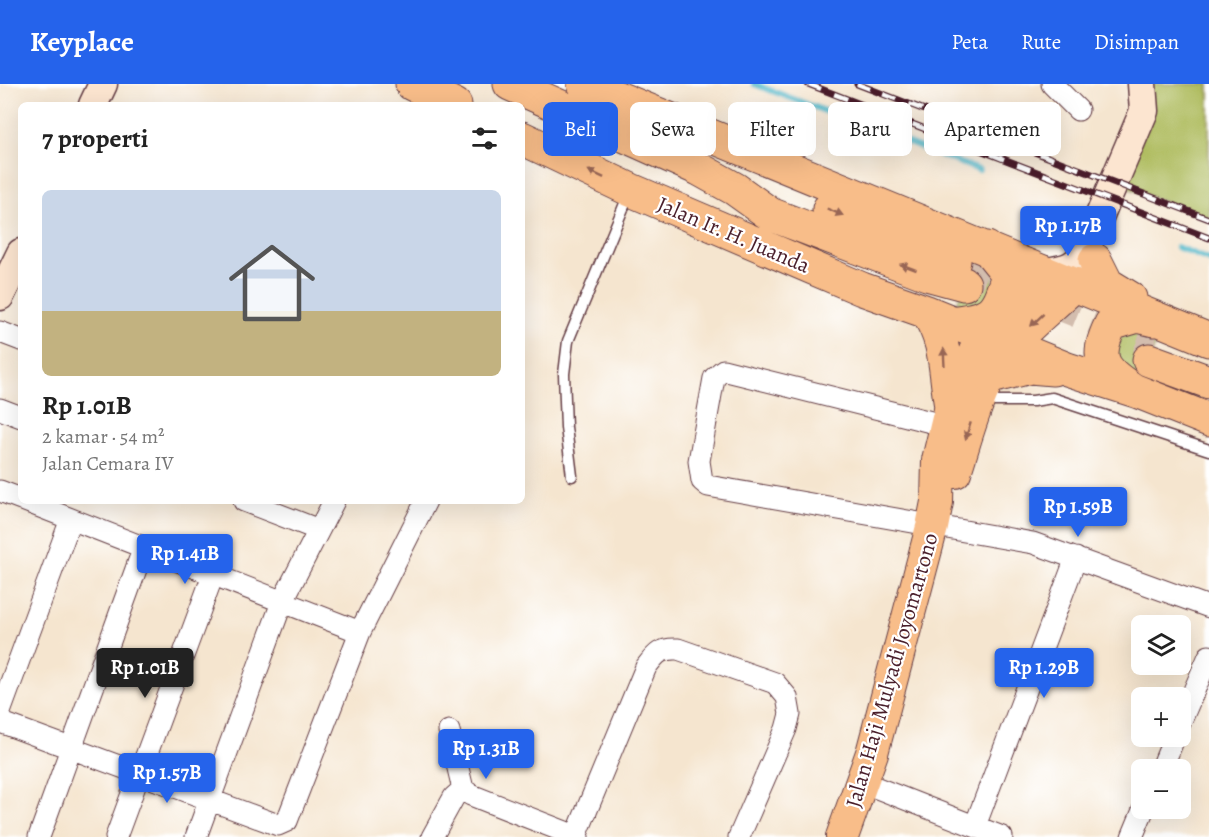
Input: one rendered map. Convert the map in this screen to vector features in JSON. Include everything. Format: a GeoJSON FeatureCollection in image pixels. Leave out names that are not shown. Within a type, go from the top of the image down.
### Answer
{"type":"FeatureCollection","features":[{"type":"Feature","properties":{"kind":"highway"},"geometry":{"type":"LineString","coordinates":[[412,84],[449,102]]}},
{"type":"Feature","properties":{"kind":"highway"},"geometry":{"type":"LineString","coordinates":[[510,84],[699,169],[735,189],[770,214],[927,274],[961,274],[529,84]]}},
{"type":"Feature","properties":{"kind":"highway"},"geometry":{"type":"LineString","coordinates":[[584,84],[1044,272],[1089,258],[1156,342],[1209,382]]}},
{"type":"Feature","properties":{"kind":"highway","name":"Jalan Ir. H. Juanda"},"geometry":{"type":"LineString","coordinates":[[525,139],[631,190],[862,289],[1067,369]]}},
{"type":"Feature","properties":{"kind":"highway"},"geometry":{"type":"LineString","coordinates":[[987,248],[1008,274],[998,306],[977,320],[939,318],[945,374],[967,403],[1030,367],[1067,369],[1136,391],[1209,420]]}},
{"type":"Feature","properties":{"kind":"highway"},"geometry":{"type":"LineString","coordinates":[[1136,391],[1110,375],[1102,356],[1103,342],[1111,324],[1129,316],[1138,316],[1156,342],[1209,361]]}},
{"type":"Feature","properties":{"kind":"highway"},"geometry":{"type":"LineString","coordinates":[[1156,342],[1209,340]]}},
{"type":"Feature","properties":{"kind":"main road"},"geometry":{"type":"LineString","coordinates":[[935,514],[954,473],[967,403],[996,340],[1089,258]]}},
{"type":"Feature","properties":{"kind":"main road"},"geometry":{"type":"LineString","coordinates":[[935,514],[938,460],[996,340],[1044,272]]}},
{"type":"Feature","properties":{"kind":"main road","name":"Jalan Haji Mulyadi Joyomartono"},"geometry":{"type":"LineString","coordinates":[[842,837],[862,782],[935,514]]}},
{"type":"Feature","properties":{"kind":"street"},"geometry":{"type":"LineString","coordinates":[[94,102],[103,84]]}},
{"type":"Feature","properties":{"kind":"street"},"geometry":{"type":"LineString","coordinates":[[1052,84],[1078,110]]}},
{"type":"Feature","properties":{"kind":"street"},"geometry":{"type":"LineString","coordinates":[[1044,272],[1065,269],[1089,258],[1144,111],[1142,84]]}},
{"type":"Feature","properties":{"kind":"street"},"geometry":{"type":"LineString","coordinates":[[0,296],[18,261]]}},
{"type":"Feature","properties":{"kind":"street"},"geometry":{"type":"LineString","coordinates":[[0,332],[18,339]]}},
{"type":"Feature","properties":{"kind":"street"},"geometry":{"type":"LineString","coordinates":[[967,403],[723,370],[714,378],[699,461],[702,481],[708,486],[935,514],[1033,543],[1209,607]]}},
{"type":"Feature","properties":{"kind":"street"},"geometry":{"type":"LineString","coordinates":[[0,409],[18,416]]}},
{"type":"Feature","properties":{"kind":"street"},"geometry":{"type":"LineString","coordinates":[[29,504],[360,632]]}},
{"type":"Feature","properties":{"kind":"street"},"geometry":{"type":"LineString","coordinates":[[252,504],[320,530]]}},
{"type":"Feature","properties":{"kind":"street"},"geometry":{"type":"LineString","coordinates":[[196,837],[282,602],[333,504]]}},
{"type":"Feature","properties":{"kind":"street"},"geometry":{"type":"LineString","coordinates":[[0,722],[278,825],[287,821],[360,632],[424,504]]}},
{"type":"Feature","properties":{"kind":"street"},"geometry":{"type":"LineString","coordinates":[[0,712],[71,519]]}},
{"type":"Feature","properties":{"kind":"street"},"geometry":{"type":"LineString","coordinates":[[39,837],[144,548]]}},
{"type":"Feature","properties":{"kind":"street"},"geometry":{"type":"LineString","coordinates":[[975,826],[1076,558]]}},
{"type":"Feature","properties":{"kind":"street"},"geometry":{"type":"LineString","coordinates":[[116,837],[138,772],[213,574]]}},
{"type":"Feature","properties":{"kind":"street"},"geometry":{"type":"LineString","coordinates":[[449,731],[463,789],[471,795],[577,837],[646,667],[657,652],[678,649],[775,683],[787,697],[790,714],[786,729],[739,837]]}},
{"type":"Feature","properties":{"kind":"street"},"geometry":{"type":"LineString","coordinates":[[1191,698],[1209,656]]}},
{"type":"Feature","properties":{"kind":"street"},"geometry":{"type":"LineString","coordinates":[[862,782],[1002,837]]}},
{"type":"Feature","properties":{"kind":"street"},"geometry":{"type":"LineString","coordinates":[[432,837],[454,797],[463,789]]}},
{"type":"Feature","properties":{"kind":"street"},"geometry":{"type":"LineString","coordinates":[[1132,837],[1139,819]]}},
{"type":"Feature","properties":{"kind":"lane"},"geometry":{"type":"LineString","coordinates":[[573,476],[564,374],[568,341],[631,190]]}},
{"type":"Feature","properties":{"kind":"lane"},"geometry":{"type":"LineString","coordinates":[[967,403],[1033,401],[1052,398],[1209,450]]}},
{"type":"Feature","properties":{"kind":"green space"},"geometry":{"type":"Polygon","coordinates":[[[1142,84],[1209,84],[1209,219],[1115,183],[1142,84]]]}},
{"type":"Feature","properties":{"kind":"green space"},"geometry":{"type":"Polygon","coordinates":[[[978,244],[987,248],[998,306],[950,323],[978,244]]]}},
{"type":"Feature","properties":{"kind":"green space"},"geometry":{"type":"Polygon","coordinates":[[[1164,324],[1136,391],[1103,342],[1164,324]]]}},
{"type":"Feature","properties":{"kind":"waterway"},"geometry":{"type":"LineString","coordinates":[[754,84],[979,170]]}},
{"type":"Feature","properties":{"kind":"waterway"},"geometry":{"type":"LineString","coordinates":[[1177,247],[1209,260]]}},
{"type":"Feature","properties":{"kind":"tunnel"},"geometry":{"type":"LineString","coordinates":[[957,263],[1155,342]]}},
{"type":"Feature","properties":{"kind":"railway"},"geometry":{"type":"LineString","coordinates":[[808,84],[1209,238]]}},
{"type":"Feature","properties":{"kind":"railway"},"geometry":{"type":"LineString","coordinates":[[857,84],[1209,219]]}}]}
